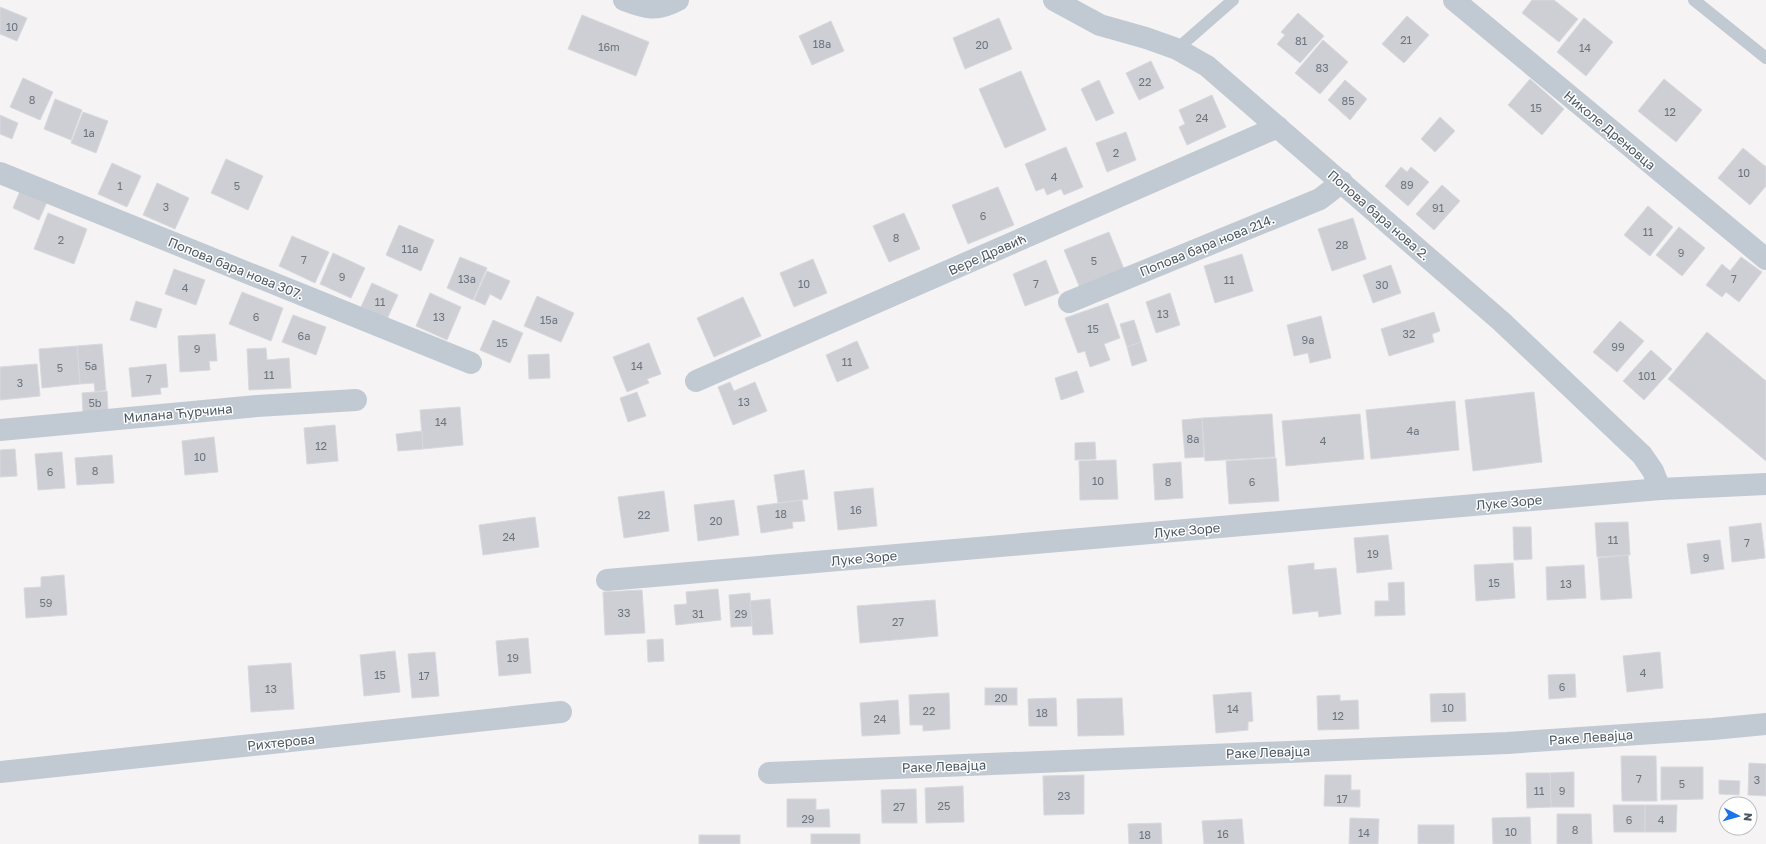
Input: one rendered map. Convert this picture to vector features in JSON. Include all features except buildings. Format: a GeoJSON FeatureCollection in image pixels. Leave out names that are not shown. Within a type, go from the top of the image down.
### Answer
{"type":"FeatureCollection","features":[{"type":"Feature","properties":{"kind":"street"},"geometry":{"type":"LineString","coordinates":[[624,0],[646,8],[673,2]]}},
{"type":"Feature","properties":{"kind":"street","name":"Попова бара нова 2."},"geometry":{"type":"LineString","coordinates":[[1054,0],[1100,25],[1146,38],[1177,49],[1206,66],[1342,182],[1502,322],[1642,455],[1653,471],[1660,489]]}},
{"type":"Feature","properties":{"kind":"street","name":"Николе Дреновца"},"geometry":{"type":"LineString","coordinates":[[1454,0],[1766,259]]}},
{"type":"Feature","properties":{"kind":"street","name":"Вере Дравић"},"geometry":{"type":"LineString","coordinates":[[696,381],[1278,127]]}},
{"type":"Feature","properties":{"kind":"street","name":"Попова бара нова 307."},"geometry":{"type":"LineString","coordinates":[[0,173],[471,363]]}},
{"type":"Feature","properties":{"kind":"street","name":"Попова бара нова 214."},"geometry":{"type":"LineString","coordinates":[[1069,302],[1320,199],[1342,182]]}},
{"type":"Feature","properties":{"kind":"street","name":"Милана Ћурчина"},"geometry":{"type":"LineString","coordinates":[[0,430],[257,406],[356,400]]}},
{"type":"Feature","properties":{"kind":"street","name":"Луке Зоре"},"geometry":{"type":"LineString","coordinates":[[608,580],[1660,489],[1766,484]]}},
{"type":"Feature","properties":{"kind":"street","name":"Рихтерова"},"geometry":{"type":"LineString","coordinates":[[0,772],[561,712]]}},
{"type":"Feature","properties":{"kind":"street","name":"Раке Левајца"},"geometry":{"type":"LineString","coordinates":[[769,773],[1506,742],[1713,729],[1766,724]]}},
{"type":"Feature","properties":{"kind":"lane"},"geometry":{"type":"LineString","coordinates":[[1177,49],[1233,0]]}},
{"type":"Feature","properties":{"kind":"lane"},"geometry":{"type":"LineString","coordinates":[[1694,0],[1766,58]]}}]}
